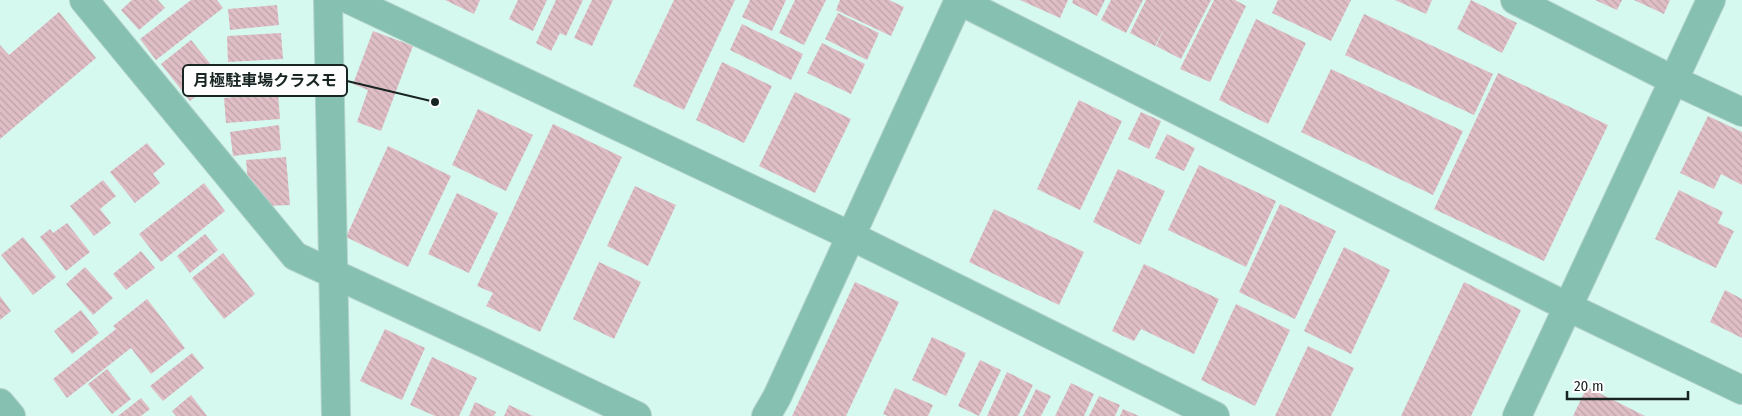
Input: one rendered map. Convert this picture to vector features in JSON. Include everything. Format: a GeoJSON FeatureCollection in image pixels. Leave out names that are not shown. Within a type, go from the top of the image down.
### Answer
{"type":"FeatureCollection","features":[{"type":"Feature","properties":{"kind":"street"},"geometry":{"type":"LineString","coordinates":[[84,0],[295,256],[637,416]]}},
{"type":"Feature","properties":{"kind":"street"},"geometry":{"type":"LineString","coordinates":[[328,0],[336,416]]}},
{"type":"Feature","properties":{"kind":"street"},"geometry":{"type":"LineString","coordinates":[[350,0],[851,236],[1215,416]]}},
{"type":"Feature","properties":{"kind":"street"},"geometry":{"type":"LineString","coordinates":[[766,416],[777,397],[959,0],[1568,307],[1742,390]]}},
{"type":"Feature","properties":{"kind":"street"},"geometry":{"type":"LineString","coordinates":[[1515,0],[1673,80],[1742,112]]}},
{"type":"Feature","properties":{"kind":"street"},"geometry":{"type":"LineString","coordinates":[[1517,416],[1711,0]]}},
{"type":"Feature","properties":{"kind":"street"},"geometry":{"type":"LineString","coordinates":[[0,403],[11,416]]}},
{"type":"Feature","properties":{"kind":"building"},"geometry":{"type":"Polygon","coordinates":[[[132,0],[158,0],[165,8],[139,30],[121,10],[132,0]]]}},
{"type":"Feature","properties":{"kind":"building"},"geometry":{"type":"Polygon","coordinates":[[[191,0],[217,0],[223,8],[156,60],[140,39],[191,0]]]}},
{"type":"Feature","properties":{"kind":"building"},"geometry":{"type":"Polygon","coordinates":[[[445,0],[480,0],[474,14],[445,0]]]}},
{"type":"Feature","properties":{"kind":"building"},"geometry":{"type":"Polygon","coordinates":[[[518,0],[547,0],[533,31],[509,19],[518,0]]]}},
{"type":"Feature","properties":{"kind":"building"},"geometry":{"type":"Polygon","coordinates":[[[556,0],[583,0],[566,36],[560,33],[551,51],[536,43],[556,0]]]}},
{"type":"Feature","properties":{"kind":"building"},"geometry":{"type":"Polygon","coordinates":[[[592,0],[613,0],[592,46],[574,38],[592,0]]]}},
{"type":"Feature","properties":{"kind":"building"},"geometry":{"type":"Polygon","coordinates":[[[674,0],[735,0],[684,110],[633,86],[674,0]]]}},
{"type":"Feature","properties":{"kind":"building"},"geometry":{"type":"Polygon","coordinates":[[[750,0],[786,0],[772,31],[742,17],[750,0]]]}},
{"type":"Feature","properties":{"kind":"building"},"geometry":{"type":"Polygon","coordinates":[[[795,0],[826,0],[804,45],[779,33],[795,0]]]}},
{"type":"Feature","properties":{"kind":"building"},"geometry":{"type":"Polygon","coordinates":[[[840,0],[889,0],[904,7],[891,36],[836,10],[840,0]]]}},
{"type":"Feature","properties":{"kind":"building"},"geometry":{"type":"Polygon","coordinates":[[[1020,0],[1068,0],[1060,18],[1020,0]]]}},
{"type":"Feature","properties":{"kind":"building"},"geometry":{"type":"Polygon","coordinates":[[[1073,0],[1105,0],[1097,16],[1072,3],[1073,0]]]}},
{"type":"Feature","properties":{"kind":"building"},"geometry":{"type":"Polygon","coordinates":[[[1111,0],[1143,0],[1126,33],[1101,20],[1111,0]]]}},
{"type":"Feature","properties":{"kind":"building"},"geometry":{"type":"Polygon","coordinates":[[[1146,0],[1211,0],[1181,59],[1156,46],[1166,25],[1155,46],[1130,33],[1146,0]]]}},
{"type":"Feature","properties":{"kind":"building"},"geometry":{"type":"Polygon","coordinates":[[[1214,0],[1235,0],[1246,6],[1210,82],[1180,69],[1214,0]]]}},
{"type":"Feature","properties":{"kind":"building"},"geometry":{"type":"Polygon","coordinates":[[[1278,0],[1351,0],[1331,41],[1272,13],[1278,0]]]}},
{"type":"Feature","properties":{"kind":"building"},"geometry":{"type":"Polygon","coordinates":[[[1395,0],[1432,0],[1426,14],[1395,0]]]}},
{"type":"Feature","properties":{"kind":"building"},"geometry":{"type":"Polygon","coordinates":[[[1471,0],[1517,23],[1502,53],[1457,29],[1471,0]]]}},
{"type":"Feature","properties":{"kind":"building"},"geometry":{"type":"Polygon","coordinates":[[[1595,0],[1622,0],[1617,10],[1595,0]]]}},
{"type":"Feature","properties":{"kind":"building"},"geometry":{"type":"Polygon","coordinates":[[[1634,0],[1670,0],[1664,14],[1634,0]]]}},
{"type":"Feature","properties":{"kind":"building"},"geometry":{"type":"Polygon","coordinates":[[[277,5],[279,25],[230,30],[228,9],[277,5]]]}},
{"type":"Feature","properties":{"kind":"building"},"geometry":{"type":"Polygon","coordinates":[[[59,12],[96,58],[0,139],[0,45],[9,55],[59,12]]]}},
{"type":"Feature","properties":{"kind":"building"},"geometry":{"type":"Polygon","coordinates":[[[838,13],[879,33],[867,60],[825,39],[838,13]]]}},
{"type":"Feature","properties":{"kind":"building"},"geometry":{"type":"Polygon","coordinates":[[[1364,14],[1493,74],[1474,115],[1345,55],[1364,14]]]}},
{"type":"Feature","properties":{"kind":"building"},"geometry":{"type":"Polygon","coordinates":[[[1256,19],[1306,43],[1268,124],[1219,100],[1256,19]]]}},
{"type":"Feature","properties":{"kind":"building"},"geometry":{"type":"Polygon","coordinates":[[[742,24],[803,54],[791,80],[730,50],[742,24]]]}},
{"type":"Feature","properties":{"kind":"building"},"geometry":{"type":"Polygon","coordinates":[[[373,31],[413,46],[381,131],[357,122],[368,90],[353,84],[373,31]]]}},
{"type":"Feature","properties":{"kind":"building"},"geometry":{"type":"Polygon","coordinates":[[[281,33],[283,59],[228,62],[227,36],[281,33]]]}},
{"type":"Feature","properties":{"kind":"building"},"geometry":{"type":"Polygon","coordinates":[[[191,40],[221,77],[190,101],[161,64],[191,40]]]}},
{"type":"Feature","properties":{"kind":"building"},"geometry":{"type":"Polygon","coordinates":[[[822,43],[865,64],[851,94],[807,73],[822,43]]]}},
{"type":"Feature","properties":{"kind":"building"},"geometry":{"type":"Polygon","coordinates":[[[722,62],[772,86],[744,143],[696,120],[722,62]]]}},
{"type":"Feature","properties":{"kind":"building"},"geometry":{"type":"Polygon","coordinates":[[[278,64],[280,88],[226,92],[224,68],[278,64]]]}},
{"type":"Feature","properties":{"kind":"building"},"geometry":{"type":"Polygon","coordinates":[[[1331,69],[1463,131],[1433,195],[1301,132],[1331,69]]]}},
{"type":"Feature","properties":{"kind":"building"},"geometry":{"type":"Polygon","coordinates":[[[1498,73],[1608,125],[1544,261],[1434,209],[1498,73]]]}},
{"type":"Feature","properties":{"kind":"building"},"geometry":{"type":"Polygon","coordinates":[[[795,92],[851,119],[815,193],[759,166],[795,92]]]}},
{"type":"Feature","properties":{"kind":"building"},"geometry":{"type":"Polygon","coordinates":[[[278,93],[280,119],[226,123],[224,98],[278,93]]]}},
{"type":"Feature","properties":{"kind":"building"},"geometry":{"type":"Polygon","coordinates":[[[1079,100],[1122,121],[1080,210],[1037,189],[1079,100]]]}},
{"type":"Feature","properties":{"kind":"building"},"geometry":{"type":"Polygon","coordinates":[[[478,109],[533,135],[506,191],[452,165],[478,109]]]}},
{"type":"Feature","properties":{"kind":"building"},"geometry":{"type":"Polygon","coordinates":[[[1141,112],[1161,121],[1149,149],[1128,139],[1141,112]]]}},
{"type":"Feature","properties":{"kind":"building"},"geometry":{"type":"Polygon","coordinates":[[[1708,116],[1742,132],[1742,185],[1721,174],[1714,189],[1680,173],[1708,116]]]}},
{"type":"Feature","properties":{"kind":"building"},"geometry":{"type":"Polygon","coordinates":[[[553,124],[622,157],[540,332],[486,306],[493,293],[477,286],[553,124]]]}},
{"type":"Feature","properties":{"kind":"building"},"geometry":{"type":"Polygon","coordinates":[[[279,125],[281,150],[233,156],[230,132],[279,125]]]}},
{"type":"Feature","properties":{"kind":"building"},"geometry":{"type":"Polygon","coordinates":[[[1167,134],[1195,148],[1184,171],[1155,158],[1167,134]]]}},
{"type":"Feature","properties":{"kind":"building"},"geometry":{"type":"Polygon","coordinates":[[[147,143],[165,164],[153,174],[160,183],[135,203],[110,172],[147,143]]]}},
{"type":"Feature","properties":{"kind":"building"},"geometry":{"type":"Polygon","coordinates":[[[388,146],[451,176],[408,267],[346,237],[388,146]]]}},
{"type":"Feature","properties":{"kind":"building"},"geometry":{"type":"Polygon","coordinates":[[[286,157],[290,205],[265,206],[248,182],[246,160],[286,157]]]}},
{"type":"Feature","properties":{"kind":"building"},"geometry":{"type":"Polygon","coordinates":[[[1199,165],[1276,201],[1246,267],[1168,230],[1199,165]]]}},
{"type":"Feature","properties":{"kind":"building"},"geometry":{"type":"Polygon","coordinates":[[[1118,169],[1165,191],[1140,245],[1093,222],[1118,169]]]}},
{"type":"Feature","properties":{"kind":"building"},"geometry":{"type":"Polygon","coordinates":[[[103,180],[116,196],[100,209],[111,223],[94,236],[70,206],[103,180]]]}},
{"type":"Feature","properties":{"kind":"building"},"geometry":{"type":"Polygon","coordinates":[[[204,183],[225,211],[161,262],[139,234],[204,183]]]}},
{"type":"Feature","properties":{"kind":"building"},"geometry":{"type":"Polygon","coordinates":[[[635,186],[676,205],[648,266],[607,246],[635,186]]]}},
{"type":"Feature","properties":{"kind":"building"},"geometry":{"type":"Polygon","coordinates":[[[1679,190],[1723,212],[1718,223],[1734,231],[1716,268],[1655,239],[1679,190]]]}},
{"type":"Feature","properties":{"kind":"building"},"geometry":{"type":"Polygon","coordinates":[[[457,193],[498,213],[469,273],[428,254],[457,193]]]}},
{"type":"Feature","properties":{"kind":"building"},"geometry":{"type":"Polygon","coordinates":[[[1280,204],[1336,231],[1295,319],[1239,292],[1280,204]]]}},
{"type":"Feature","properties":{"kind":"building"},"geometry":{"type":"Polygon","coordinates":[[[994,209],[1084,252],[1059,305],[969,262],[994,209]]]}},
{"type":"Feature","properties":{"kind":"building"},"geometry":{"type":"Polygon","coordinates":[[[67,223],[90,252],[66,271],[40,237],[50,229],[53,233],[67,223]]]}},
{"type":"Feature","properties":{"kind":"building"},"geometry":{"type":"Polygon","coordinates":[[[205,234],[218,250],[190,273],[177,256],[205,234]]]}},
{"type":"Feature","properties":{"kind":"building"},"geometry":{"type":"Polygon","coordinates":[[[23,237],[56,277],[33,295],[1,255],[23,237]]]}},
{"type":"Feature","properties":{"kind":"building"},"geometry":{"type":"Polygon","coordinates":[[[1344,247],[1390,270],[1351,354],[1304,331],[1344,247]]]}},
{"type":"Feature","properties":{"kind":"building"},"geometry":{"type":"Polygon","coordinates":[[[141,251],[155,268],[126,290],[113,274],[141,251]]]}},
{"type":"Feature","properties":{"kind":"building"},"geometry":{"type":"Polygon","coordinates":[[[223,253],[255,294],[224,319],[192,278],[223,253]]]}},
{"type":"Feature","properties":{"kind":"building"},"geometry":{"type":"Polygon","coordinates":[[[599,262],[641,282],[614,339],[573,319],[599,262]]]}},
{"type":"Feature","properties":{"kind":"building"},"geometry":{"type":"Polygon","coordinates":[[[1144,264],[1219,299],[1194,354],[1141,329],[1134,341],[1112,331],[1144,264]]]}},
{"type":"Feature","properties":{"kind":"building"},"geometry":{"type":"Polygon","coordinates":[[[85,267],[113,298],[93,315],[66,284],[85,267]]]}},
{"type":"Feature","properties":{"kind":"building"},"geometry":{"type":"Polygon","coordinates":[[[855,282],[899,302],[846,416],[792,416],[855,282]]]}},
{"type":"Feature","properties":{"kind":"building"},"geometry":{"type":"Polygon","coordinates":[[[1464,282],[1521,310],[1471,416],[1401,416],[1464,282]]]}},
{"type":"Feature","properties":{"kind":"building"},"geometry":{"type":"Polygon","coordinates":[[[1725,290],[1742,299],[1742,338],[1710,322],[1725,290]]]}},
{"type":"Feature","properties":{"kind":"building"},"geometry":{"type":"Polygon","coordinates":[[[0,296],[11,311],[0,320],[0,296]]]}},
{"type":"Feature","properties":{"kind":"building"},"geometry":{"type":"Polygon","coordinates":[[[147,299],[185,348],[151,374],[131,348],[67,398],[53,379],[116,329],[113,326],[147,299]]]}},
{"type":"Feature","properties":{"kind":"building"},"geometry":{"type":"Polygon","coordinates":[[[1236,304],[1290,330],[1255,406],[1201,380],[1236,304]]]}},
{"type":"Feature","properties":{"kind":"building"},"geometry":{"type":"Polygon","coordinates":[[[81,310],[99,333],[72,354],[54,331],[81,310]]]}},
{"type":"Feature","properties":{"kind":"building"},"geometry":{"type":"Polygon","coordinates":[[[385,329],[425,348],[402,400],[360,381],[385,329]]]}},
{"type":"Feature","properties":{"kind":"building"},"geometry":{"type":"Polygon","coordinates":[[[932,337],[966,353],[946,396],[912,380],[932,337]]]}},
{"type":"Feature","properties":{"kind":"building"},"geometry":{"type":"Polygon","coordinates":[[[1308,346],[1354,368],[1331,416],[1275,416],[1308,346]]]}},
{"type":"Feature","properties":{"kind":"building"},"geometry":{"type":"Polygon","coordinates":[[[192,353],[204,368],[163,401],[150,386],[192,353]]]}},
{"type":"Feature","properties":{"kind":"building"},"geometry":{"type":"Polygon","coordinates":[[[432,357],[477,378],[459,416],[435,416],[410,405],[432,357]]]}},
{"type":"Feature","properties":{"kind":"building"},"geometry":{"type":"Polygon","coordinates":[[[980,360],[1001,370],[979,416],[958,406],[980,360]]]}},
{"type":"Feature","properties":{"kind":"building"},"geometry":{"type":"Polygon","coordinates":[[[107,369],[131,399],[112,414],[88,384],[107,369]]]}},
{"type":"Feature","properties":{"kind":"building"},"geometry":{"type":"Polygon","coordinates":[[[1007,372],[1033,385],[1018,416],[987,416],[1007,372]]]}},
{"type":"Feature","properties":{"kind":"building"},"geometry":{"type":"Polygon","coordinates":[[[1071,383],[1094,394],[1084,416],[1055,416],[1071,383]]]}},
{"type":"Feature","properties":{"kind":"building"},"geometry":{"type":"Polygon","coordinates":[[[1587,387],[1645,416],[1573,416],[1587,387]]]}},
{"type":"Feature","properties":{"kind":"building"},"geometry":{"type":"Polygon","coordinates":[[[895,388],[933,405],[928,416],[888,416],[883,414],[895,388]]]}},
{"type":"Feature","properties":{"kind":"building"},"geometry":{"type":"Polygon","coordinates":[[[1036,389],[1051,396],[1041,416],[1023,416],[1036,389]]]}},
{"type":"Feature","properties":{"kind":"building"},"geometry":{"type":"Polygon","coordinates":[[[191,395],[207,416],[176,416],[172,411],[191,395]]]}},
{"type":"Feature","properties":{"kind":"building"},"geometry":{"type":"Polygon","coordinates":[[[1099,396],[1120,405],[1115,416],[1089,416],[1099,396]]]}},
{"type":"Feature","properties":{"kind":"building"},"geometry":{"type":"Polygon","coordinates":[[[141,398],[150,409],[141,416],[118,416],[141,398]]]}},
{"type":"Feature","properties":{"kind":"building"},"geometry":{"type":"Polygon","coordinates":[[[475,402],[496,412],[494,416],[469,416],[475,402]]]}},
{"type":"Feature","properties":{"kind":"building"},"geometry":{"type":"Polygon","coordinates":[[[509,405],[533,416],[504,416],[509,405]]]}},
{"type":"Feature","properties":{"kind":"building"},"geometry":{"type":"Polygon","coordinates":[[[1123,409],[1139,416],[1120,416],[1123,409]]]}},
{"type":"Feature","properties":{"kind":"place","name":"月極駐車場クラスモ"},"geometry":{"type":"Point","coordinates":[435,102]}}]}
